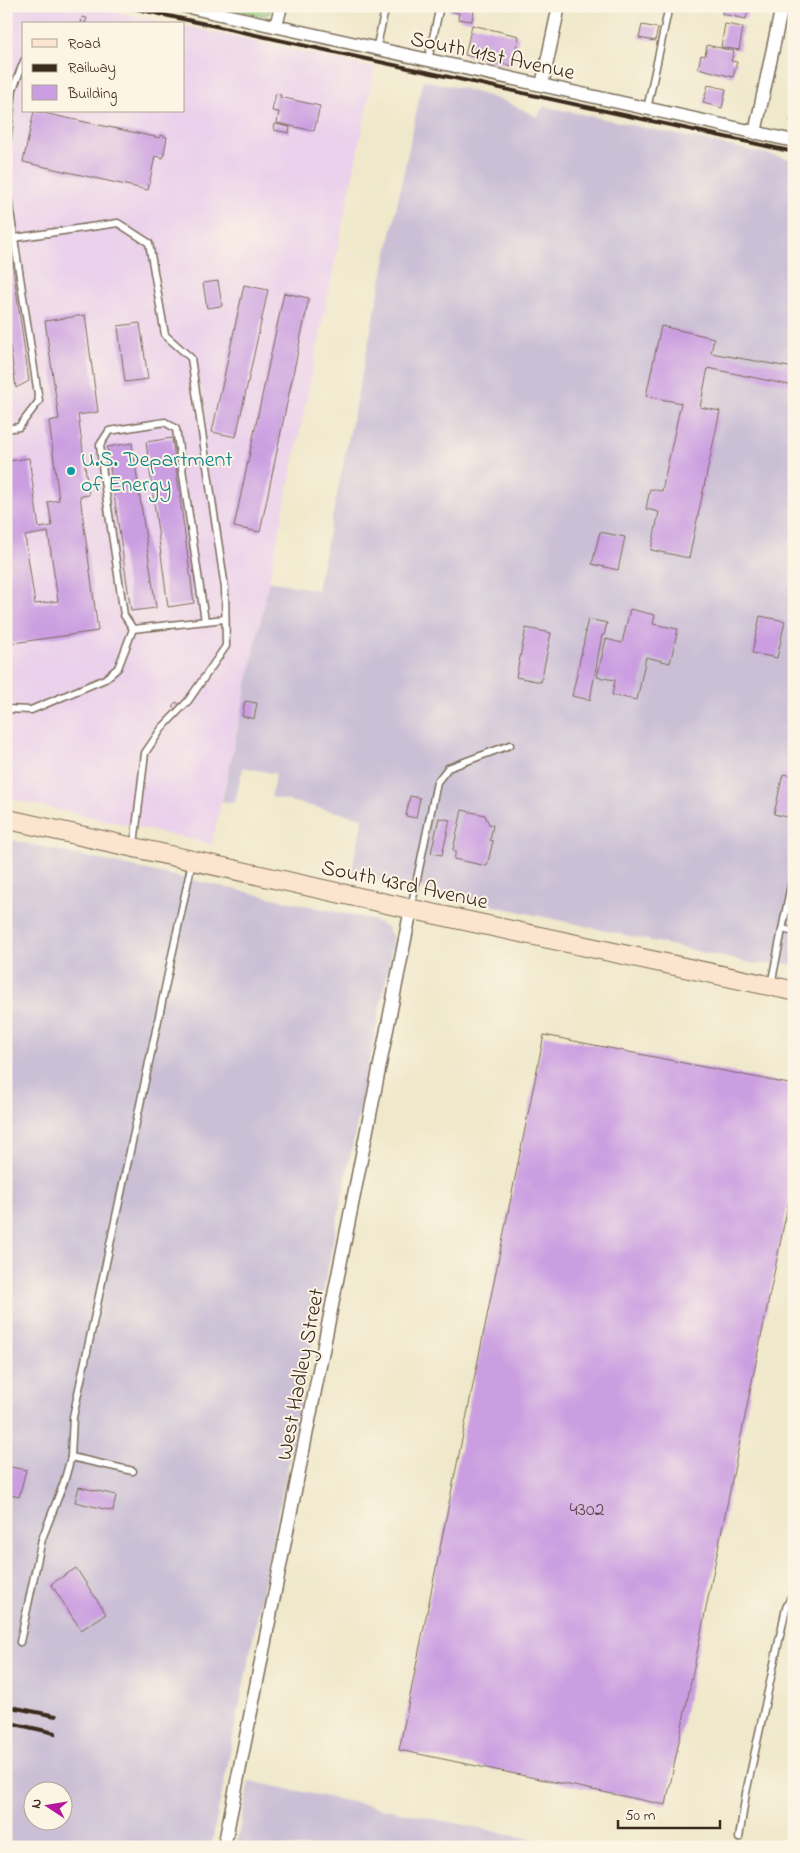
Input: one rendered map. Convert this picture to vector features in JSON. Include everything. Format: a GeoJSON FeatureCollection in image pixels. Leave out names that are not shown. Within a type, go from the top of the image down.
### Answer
{"type":"FeatureCollection","features":[{"type":"Feature","properties":{"kind":"main road","name":"South 43rd Avenue"},"geometry":{"type":"LineString","coordinates":[[6,820],[794,991]]}},
{"type":"Feature","properties":{"kind":"street","name":"South 41st Avenue"},"geometry":{"type":"LineString","coordinates":[[184,6],[794,141]]}},
{"type":"Feature","properties":{"kind":"street"},"geometry":{"type":"LineString","coordinates":[[276,26],[281,6]]}},
{"type":"Feature","properties":{"kind":"street"},"geometry":{"type":"LineString","coordinates":[[542,85],[559,6]]}},
{"type":"Feature","properties":{"kind":"street"},"geometry":{"type":"LineString","coordinates":[[755,133],[782,6]]}},
{"type":"Feature","properties":{"kind":"street","name":"West Hadley Street"},"geometry":{"type":"LineString","coordinates":[[224,1847],[411,909]]}},
{"type":"Feature","properties":{"kind":"lane"},"geometry":{"type":"LineString","coordinates":[[376,49],[386,6]]}},
{"type":"Feature","properties":{"kind":"lane"},"geometry":{"type":"LineString","coordinates":[[428,60],[440,6]]}},
{"type":"Feature","properties":{"kind":"lane"},"geometry":{"type":"LineString","coordinates":[[648,109],[669,6]]}},
{"type":"Feature","properties":{"kind":"lane"},"geometry":{"type":"LineString","coordinates":[[6,153],[13,89],[22,65]]}},
{"type":"Feature","properties":{"kind":"lane"},"geometry":{"type":"LineString","coordinates":[[6,184],[38,401],[19,427],[6,428]]}},
{"type":"Feature","properties":{"kind":"lane"},"geometry":{"type":"LineString","coordinates":[[14,238],[118,223],[149,243],[165,335],[191,358],[225,588],[226,646],[188,701],[162,728],[145,753],[134,848]]}},
{"type":"Feature","properties":{"kind":"lane"},"geometry":{"type":"LineString","coordinates":[[133,629],[124,615],[100,445],[109,431],[165,422],[176,430],[205,621]]}},
{"type":"Feature","properties":{"kind":"lane"},"geometry":{"type":"LineString","coordinates":[[133,629],[225,619]]}},
{"type":"Feature","properties":{"kind":"lane"},"geometry":{"type":"LineString","coordinates":[[6,709],[31,710],[106,679],[118,668],[133,629]]}},
{"type":"Feature","properties":{"kind":"lane"},"geometry":{"type":"LineString","coordinates":[[411,909],[437,782],[448,768],[510,745]]}},
{"type":"Feature","properties":{"kind":"lane"},"geometry":{"type":"LineString","coordinates":[[20,1642],[42,1539],[64,1482],[71,1457],[72,1417],[192,861]]}},
{"type":"Feature","properties":{"kind":"lane"},"geometry":{"type":"LineString","coordinates":[[771,986],[794,870]]}},
{"type":"Feature","properties":{"kind":"lane"},"geometry":{"type":"LineString","coordinates":[[783,929],[794,932]]}},
{"type":"Feature","properties":{"kind":"lane"},"geometry":{"type":"LineString","coordinates":[[71,1457],[133,1471]]}},
{"type":"Feature","properties":{"kind":"lane"},"geometry":{"type":"LineString","coordinates":[[739,1838],[746,1793],[786,1608],[794,1590]]}},
{"type":"Feature","properties":{"kind":"shaded area"},"geometry":{"type":"Polygon","coordinates":[[[6,6],[91,6],[162,22],[22,22],[22,112],[185,112],[185,26],[375,68],[269,581],[212,844],[6,798],[6,6]]]}},
{"type":"Feature","properties":{"kind":"shaded area"},"geometry":{"type":"Polygon","coordinates":[[[423,80],[465,89],[507,102],[537,117],[544,106],[794,160],[794,964],[755,964],[351,874],[363,818],[271,797],[276,774],[243,767],[235,803],[222,801],[269,581],[317,590],[423,80]]]}},
{"type":"Feature","properties":{"kind":"shaded area"},"geometry":{"type":"Polygon","coordinates":[[[6,839],[373,920],[387,927],[392,936],[393,944],[211,1847],[6,1847],[6,839]]]}},
{"type":"Feature","properties":{"kind":"shaded area"},"geometry":{"type":"Polygon","coordinates":[[[249,1781],[572,1847],[236,1847],[249,1781]]]}},
{"type":"Feature","properties":{"kind":"green space"},"geometry":{"type":"Polygon","coordinates":[[[216,6],[271,6],[269,14],[260,16],[216,6]]]}},
{"type":"Feature","properties":{"kind":"building"},"geometry":{"type":"Polygon","coordinates":[[[450,6],[470,6],[469,9],[474,10],[472,21],[458,19],[459,13],[449,11],[450,6]]]}},
{"type":"Feature","properties":{"kind":"building"},"geometry":{"type":"Polygon","coordinates":[[[723,6],[749,6],[746,19],[722,14],[723,6]]]}},
{"type":"Feature","properties":{"kind":"building"},"geometry":{"type":"Polygon","coordinates":[[[82,17],[87,18],[86,22],[81,22],[82,17]]]}},
{"type":"Feature","properties":{"kind":"building"},"geometry":{"type":"Polygon","coordinates":[[[725,24],[743,27],[739,50],[721,47],[725,24]]]}},
{"type":"Feature","properties":{"kind":"building"},"geometry":{"type":"Polygon","coordinates":[[[472,25],[519,36],[512,66],[465,55],[472,25]]]}},
{"type":"Feature","properties":{"kind":"building"},"geometry":{"type":"Polygon","coordinates":[[[642,25],[658,28],[655,41],[639,38],[642,25]]]}},
{"type":"Feature","properties":{"kind":"building"},"geometry":{"type":"Polygon","coordinates":[[[707,45],[734,51],[731,61],[737,62],[733,77],[698,68],[701,55],[705,56],[707,45]]]}},
{"type":"Feature","properties":{"kind":"building"},"geometry":{"type":"Polygon","coordinates":[[[708,85],[726,89],[722,108],[703,103],[708,85]]]}},
{"type":"Feature","properties":{"kind":"building"},"geometry":{"type":"Polygon","coordinates":[[[276,93],[281,95],[280,97],[320,106],[314,131],[277,123],[279,112],[272,111],[276,93]]]}},
{"type":"Feature","properties":{"kind":"building"},"geometry":{"type":"Polygon","coordinates":[[[794,109],[794,123],[790,122],[794,109]]]}},
{"type":"Feature","properties":{"kind":"building"},"geometry":{"type":"Polygon","coordinates":[[[34,112],[160,138],[160,135],[167,137],[163,158],[155,156],[148,190],[23,162],[34,112]]]}},
{"type":"Feature","properties":{"kind":"building"},"geometry":{"type":"Polygon","coordinates":[[[275,124],[290,127],[289,133],[274,130],[275,124]]]}},
{"type":"Feature","properties":{"kind":"building"},"geometry":{"type":"Polygon","coordinates":[[[11,253],[29,381],[16,388],[6,320],[6,255],[11,253]]]}},
{"type":"Feature","properties":{"kind":"building"},"geometry":{"type":"Polygon","coordinates":[[[218,281],[222,306],[207,308],[203,283],[218,281]]]}},
{"type":"Feature","properties":{"kind":"building"},"geometry":{"type":"Polygon","coordinates":[[[244,285],[268,290],[236,437],[212,432],[244,285]]]}},
{"type":"Feature","properties":{"kind":"building"},"geometry":{"type":"Polygon","coordinates":[[[284,293],[309,298],[260,532],[234,527],[284,293]]]}},
{"type":"Feature","properties":{"kind":"building","name":"U.S. Department of Energy"},"geometry":{"type":"Polygon","coordinates":[[[85,315],[98,412],[78,415],[89,495],[80,496],[98,631],[6,644],[6,452],[9,461],[29,458],[39,528],[52,526],[48,502],[59,500],[49,421],[59,419],[45,321],[85,315]],[[48,532],[25,536],[35,604],[58,601],[48,532]]]}},
{"type":"Feature","properties":{"kind":"building"},"geometry":{"type":"Polygon","coordinates":[[[140,323],[148,379],[125,382],[118,326],[140,323]]]}},
{"type":"Feature","properties":{"kind":"building"},"geometry":{"type":"Polygon","coordinates":[[[661,326],[714,338],[711,353],[794,368],[794,386],[708,368],[700,407],[720,411],[689,558],[651,550],[659,512],[646,509],[650,489],[662,491],[681,403],[646,396],[661,326]]]}},
{"type":"Feature","properties":{"kind":"building"},"geometry":{"type":"Polygon","coordinates":[[[172,438],[194,603],[168,607],[146,442],[172,438]]]}},
{"type":"Feature","properties":{"kind":"building"},"geometry":{"type":"Polygon","coordinates":[[[132,443],[156,608],[131,611],[107,447],[132,443]]]}},
{"type":"Feature","properties":{"kind":"building"},"geometry":{"type":"Polygon","coordinates":[[[600,532],[625,537],[618,570],[592,564],[600,532]]]}},
{"type":"Feature","properties":{"kind":"building"},"geometry":{"type":"Polygon","coordinates":[[[630,609],[655,615],[653,624],[678,629],[670,663],[646,657],[637,700],[612,695],[615,680],[597,677],[606,639],[622,643],[630,609]]]}},
{"type":"Feature","properties":{"kind":"building"},"geometry":{"type":"Polygon","coordinates":[[[760,616],[785,621],[777,658],[752,653],[760,616]]]}},
{"type":"Feature","properties":{"kind":"building"},"geometry":{"type":"Polygon","coordinates":[[[588,619],[607,623],[604,635],[602,635],[590,700],[572,696],[588,619]]]}},
{"type":"Feature","properties":{"kind":"building"},"geometry":{"type":"Polygon","coordinates":[[[526,628],[551,633],[541,682],[516,677],[526,628]]]}},
{"type":"Feature","properties":{"kind":"building"},"geometry":{"type":"Polygon","coordinates":[[[245,701],[257,703],[254,719],[242,716],[245,701]]]}},
{"type":"Feature","properties":{"kind":"building"},"geometry":{"type":"Polygon","coordinates":[[[176,702],[181,706],[177,711],[172,706],[176,702]]]}},
{"type":"Feature","properties":{"kind":"building"},"geometry":{"type":"Polygon","coordinates":[[[783,774],[794,776],[794,786],[787,817],[774,814],[783,774]]]}},
{"type":"Feature","properties":{"kind":"building"},"geometry":{"type":"Polygon","coordinates":[[[410,796],[420,798],[416,818],[406,816],[410,796]]]}},
{"type":"Feature","properties":{"kind":"building"},"geometry":{"type":"Polygon","coordinates":[[[462,810],[485,815],[489,824],[493,825],[490,840],[493,841],[487,866],[454,859],[456,851],[453,850],[462,810]]]}},
{"type":"Feature","properties":{"kind":"building"},"geometry":{"type":"Polygon","coordinates":[[[439,818],[450,820],[442,855],[431,853],[439,818]]]}},
{"type":"Feature","properties":{"kind":"building"},"geometry":{"type":"Polygon","coordinates":[[[544,1035],[794,1085],[794,1175],[666,1805],[399,1750],[544,1035]]]}},
{"type":"Feature","properties":{"kind":"building"},"geometry":{"type":"Polygon","coordinates":[[[6,1466],[26,1470],[19,1497],[6,1494],[6,1466]]]}},
{"type":"Feature","properties":{"kind":"building"},"geometry":{"type":"Polygon","coordinates":[[[79,1487],[116,1495],[113,1511],[75,1502],[79,1487]]]}},
{"type":"Feature","properties":{"kind":"building"},"geometry":{"type":"Polygon","coordinates":[[[76,1568],[106,1614],[81,1630],[51,1584],[76,1568]]]}},
{"type":"Feature","properties":{"kind":"railway"},"geometry":{"type":"LineString","coordinates":[[123,6],[794,152]]}},
{"type":"Feature","properties":{"kind":"railway"},"geometry":{"type":"LineString","coordinates":[[6,1706],[56,1716]]}},
{"type":"Feature","properties":{"kind":"railway"},"geometry":{"type":"LineString","coordinates":[[6,1722],[55,1733]]}},
{"type":"Feature","properties":{"kind":"place","name":"U.S. Department of Energy"},"geometry":{"type":"Point","coordinates":[71,471]}}]}
